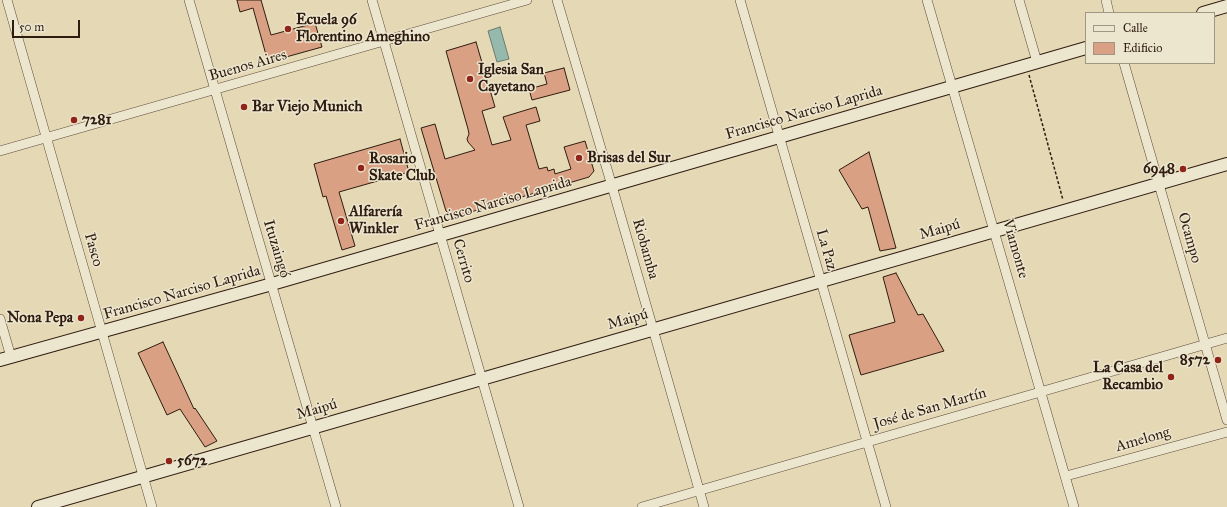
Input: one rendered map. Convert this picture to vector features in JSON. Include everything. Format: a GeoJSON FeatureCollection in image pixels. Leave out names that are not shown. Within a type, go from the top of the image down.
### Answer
{"type":"FeatureCollection","features":[{"type":"Feature","properties":{"kind":"main road"},"geometry":{"type":"LineString","coordinates":[[1206,12],[1227,6]]}},
{"type":"Feature","properties":{"kind":"main road","name":"Francisco Narciso Laprida"},"geometry":{"type":"LineString","coordinates":[[6,359],[441,236],[1085,48]]}},
{"type":"Feature","properties":{"kind":"main road","name":"Maipú"},"geometry":{"type":"LineString","coordinates":[[38,507],[1227,164]]}},
{"type":"Feature","properties":{"kind":"street","name":"Pasco"},"geometry":{"type":"LineString","coordinates":[[7,0],[152,507]]}},
{"type":"Feature","properties":{"kind":"street","name":"Ituzaingó"},"geometry":{"type":"LineString","coordinates":[[189,0],[336,507]]}},
{"type":"Feature","properties":{"kind":"street","name":"Cerrito"},"geometry":{"type":"LineString","coordinates":[[372,0],[519,507]]}},
{"type":"Feature","properties":{"kind":"street","name":"Buenos Aires"},"geometry":{"type":"LineString","coordinates":[[0,151],[526,0]]}},
{"type":"Feature","properties":{"kind":"street","name":"Riobamba"},"geometry":{"type":"LineString","coordinates":[[557,0],[704,507]]}},
{"type":"Feature","properties":{"kind":"street","name":"La Paz"},"geometry":{"type":"LineString","coordinates":[[740,0],[886,507]]}},
{"type":"Feature","properties":{"kind":"street","name":"Viamonte"},"geometry":{"type":"LineString","coordinates":[[927,0],[1074,507]]}},
{"type":"Feature","properties":{"kind":"street"},"geometry":{"type":"LineString","coordinates":[[1019,0],[1031,64]]}},
{"type":"Feature","properties":{"kind":"street"},"geometry":{"type":"LineString","coordinates":[[1106,0],[1109,12]]}},
{"type":"Feature","properties":{"kind":"street","name":"Ocampo"},"geometry":{"type":"LineString","coordinates":[[1124,64],[1227,420]]}},
{"type":"Feature","properties":{"kind":"street"},"geometry":{"type":"LineString","coordinates":[[0,319],[6,359]]}},
{"type":"Feature","properties":{"kind":"street","name":"José de San Martín"},"geometry":{"type":"LineString","coordinates":[[642,507],[1227,338]]}},
{"type":"Feature","properties":{"kind":"street","name":"Amelong"},"geometry":{"type":"LineString","coordinates":[[1066,476],[1227,432]]}},
{"type":"Feature","properties":{"kind":"path"},"geometry":{"type":"LineString","coordinates":[[1031,64],[1066,210]]}},
{"type":"Feature","properties":{"kind":"water"},"geometry":{"type":"Polygon","coordinates":[[[500,27],[509,59],[497,62],[488,31],[500,27]]]}},
{"type":"Feature","properties":{"kind":"building"},"geometry":{"type":"Polygon","coordinates":[[[237,0],[261,0],[271,35],[315,23],[322,47],[268,62],[253,8],[240,12],[237,0]]]}},
{"type":"Feature","properties":{"kind":"building"},"geometry":{"type":"Polygon","coordinates":[[[476,42],[495,107],[482,111],[492,145],[511,140],[503,117],[536,107],[540,121],[526,125],[539,169],[547,167],[548,171],[554,169],[555,174],[571,169],[564,147],[585,141],[594,171],[589,177],[454,217],[446,211],[421,128],[435,124],[445,159],[475,150],[467,139],[469,134],[468,129],[446,51],[476,42]]]}},
{"type":"Feature","properties":{"kind":"building"},"geometry":{"type":"Polygon","coordinates":[[[564,68],[570,90],[532,100],[529,89],[547,84],[544,73],[564,68]]]}},
{"type":"Feature","properties":{"kind":"building","name":"Rosario Skate Club"},"geometry":{"type":"Polygon","coordinates":[[[400,139],[409,172],[339,192],[355,246],[342,250],[326,196],[323,197],[314,164],[400,139]]]}},
{"type":"Feature","properties":{"kind":"building"},"geometry":{"type":"Polygon","coordinates":[[[869,152],[896,248],[880,251],[868,207],[862,209],[839,170],[869,152]]]}},
{"type":"Feature","properties":{"kind":"building"},"geometry":{"type":"Polygon","coordinates":[[[896,273],[918,315],[923,314],[944,351],[861,375],[849,335],[895,322],[883,277],[896,273]]]}},
{"type":"Feature","properties":{"kind":"building"},"geometry":{"type":"Polygon","coordinates":[[[163,342],[194,409],[195,408],[217,441],[205,447],[180,409],[167,415],[138,353],[163,342]]]}},
{"type":"Feature","properties":{"kind":"place","name":"Ecuela 96 Florentino Ameghino"},"geometry":{"type":"Point","coordinates":[288,29]}},
{"type":"Feature","properties":{"kind":"place","name":"Iglesia San Cayetano"},"geometry":{"type":"Point","coordinates":[470,79]}},
{"type":"Feature","properties":{"kind":"place","name":"Bar Viejo Munich"},"geometry":{"type":"Point","coordinates":[244,107]}},
{"type":"Feature","properties":{"kind":"place","name":"7281"},"geometry":{"type":"Point","coordinates":[74,120]}},
{"type":"Feature","properties":{"kind":"place","name":"Brisas del Sur"},"geometry":{"type":"Point","coordinates":[579,158]}},
{"type":"Feature","properties":{"kind":"place","name":"Rosario Skate Club"},"geometry":{"type":"Point","coordinates":[361,168]}},
{"type":"Feature","properties":{"kind":"place","name":"6948"},"geometry":{"type":"Point","coordinates":[1183,169]}},
{"type":"Feature","properties":{"kind":"place","name":"Alfarería Winkler"},"geometry":{"type":"Point","coordinates":[341,221]}},
{"type":"Feature","properties":{"kind":"place","name":"Nona Pepa"},"geometry":{"type":"Point","coordinates":[81,318]}},
{"type":"Feature","properties":{"kind":"place","name":"8572"},"geometry":{"type":"Point","coordinates":[1218,360]}},
{"type":"Feature","properties":{"kind":"place","name":"La Casa del Recambio"},"geometry":{"type":"Point","coordinates":[1171,377]}},
{"type":"Feature","properties":{"kind":"place","name":"5672"},"geometry":{"type":"Point","coordinates":[169,461]}}]}
